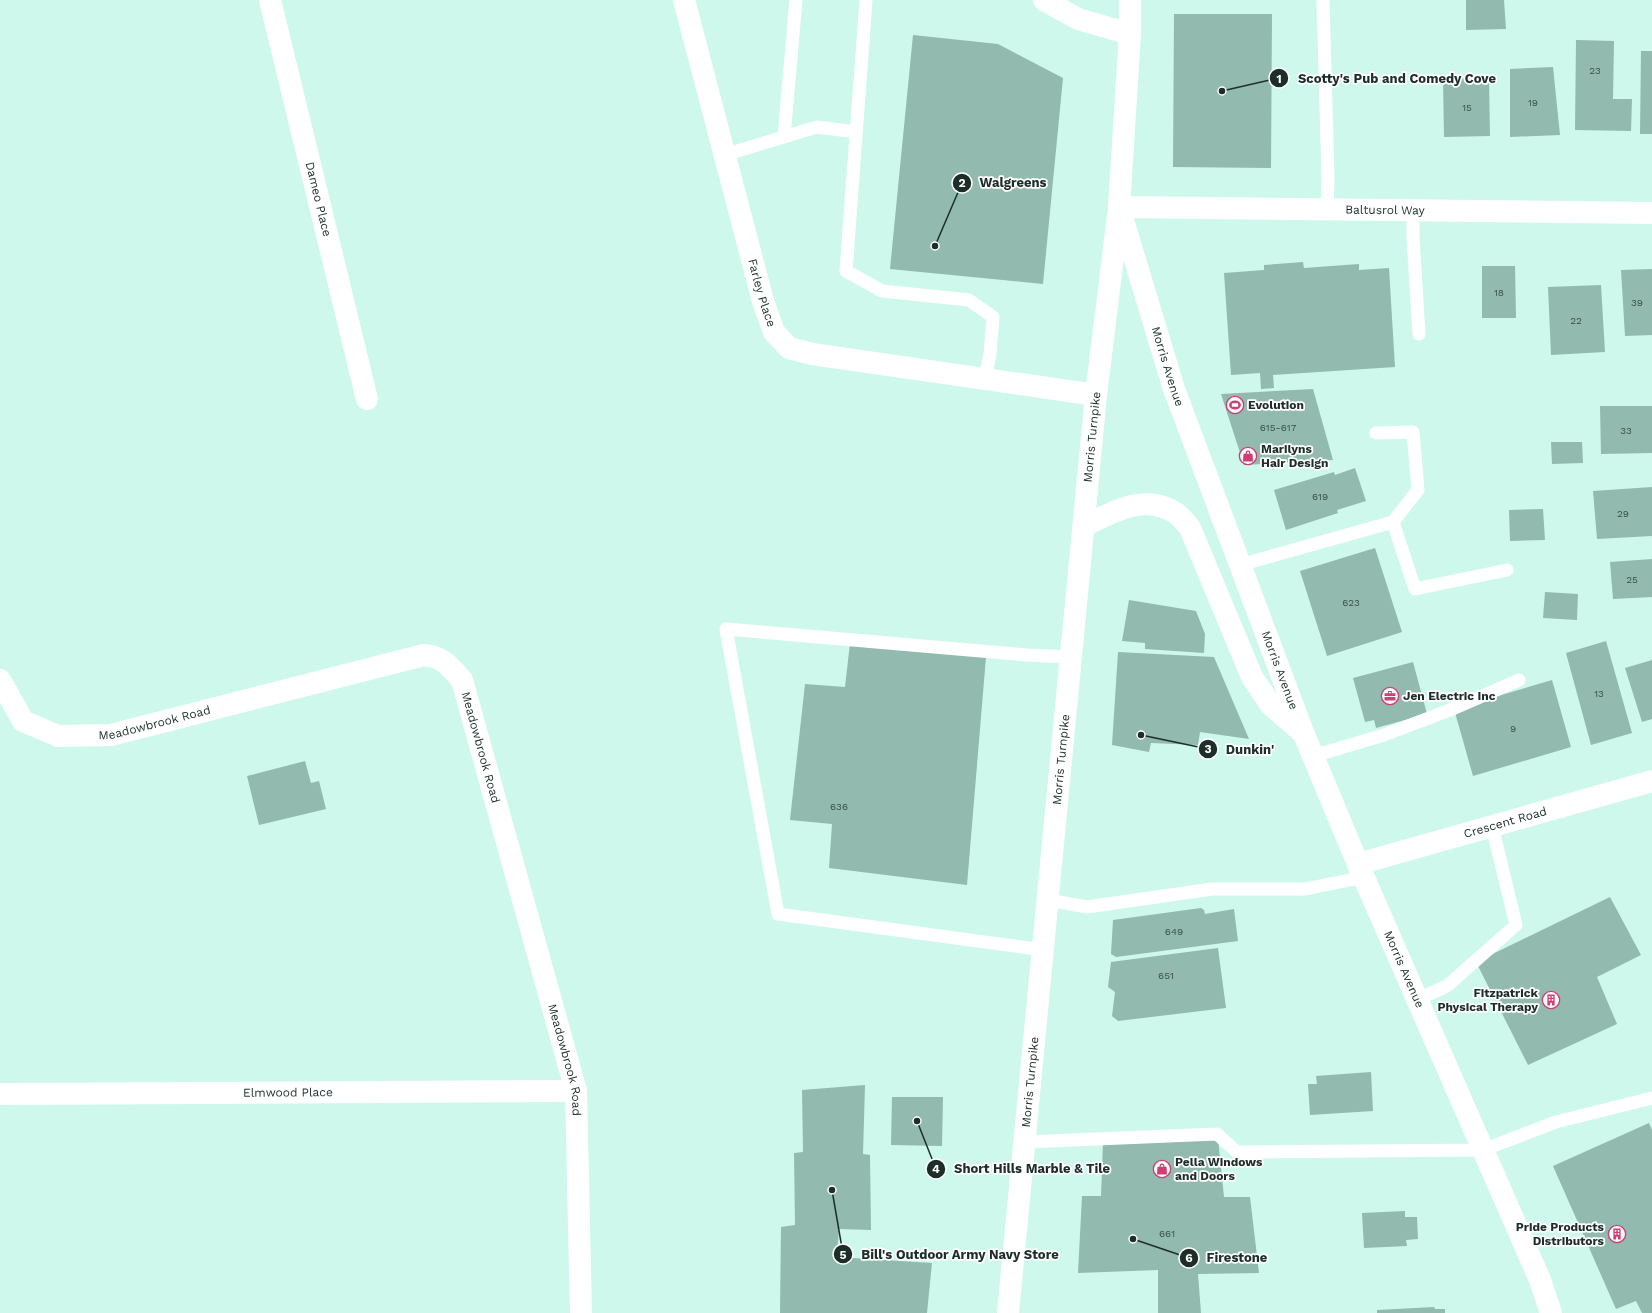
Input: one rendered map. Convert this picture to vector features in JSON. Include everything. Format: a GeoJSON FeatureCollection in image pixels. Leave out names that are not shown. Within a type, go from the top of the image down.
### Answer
{"type":"FeatureCollection","features":[{"type":"Feature","properties":{"kind":"street","name":"Dameo Place"},"geometry":{"type":"LineString","coordinates":[[270,0],[367,399]]}},
{"type":"Feature","properties":{"kind":"street","name":"Farley Place"},"geometry":{"type":"LineString","coordinates":[[684,0],[763,302],[774,332],[789,348],[812,354],[1096,395]]}},
{"type":"Feature","properties":{"kind":"street"},"geometry":{"type":"LineString","coordinates":[[1044,0],[1078,19],[1130,34]]}},
{"type":"Feature","properties":{"kind":"street","name":"Morris Avenue"},"geometry":{"type":"LineString","coordinates":[[1130,0],[1130,34],[1119,207],[1174,389],[1303,732],[1361,870],[1540,1280],[1551,1313]]}},
{"type":"Feature","properties":{"kind":"street","name":"Baltusrol Way"},"geometry":{"type":"LineString","coordinates":[[1119,207],[1652,213]]}},
{"type":"Feature","properties":{"kind":"street","name":"Morris Turnpike"},"geometry":{"type":"LineString","coordinates":[[1008,1313],[1096,395],[1119,207]]}},
{"type":"Feature","properties":{"kind":"street"},"geometry":{"type":"LineString","coordinates":[[1084,526],[1122,508],[1140,504],[1160,505],[1177,514],[1190,528],[1252,677],[1271,705],[1303,732]]}},
{"type":"Feature","properties":{"kind":"street","name":"Meadowbrook Road"},"geometry":{"type":"LineString","coordinates":[[0,680],[23,721],[58,736],[111,736],[424,655],[435,656],[445,661],[462,680],[576,1091],[581,1313]]}},
{"type":"Feature","properties":{"kind":"street","name":"Crescent Road"},"geometry":{"type":"LineString","coordinates":[[1361,870],[1492,826],[1652,781]]}},
{"type":"Feature","properties":{"kind":"street","name":"Elmwood Place"},"geometry":{"type":"LineString","coordinates":[[0,1094],[576,1091]]}},
{"type":"Feature","properties":{"kind":"lane"},"geometry":{"type":"LineString","coordinates":[[784,137],[796,0]]}},
{"type":"Feature","properties":{"kind":"lane"},"geometry":{"type":"LineString","coordinates":[[866,0],[846,271],[882,291],[969,300],[993,317],[990,354],[984,380]]}},
{"type":"Feature","properties":{"kind":"lane"},"geometry":{"type":"LineString","coordinates":[[1323,0],[1328,178],[1326,209]]}},
{"type":"Feature","properties":{"kind":"lane"},"geometry":{"type":"LineString","coordinates":[[724,155],[817,126],[856,132]]}},
{"type":"Feature","properties":{"kind":"lane"},"geometry":{"type":"LineString","coordinates":[[1413,211],[1413,237],[1419,334]]}},
{"type":"Feature","properties":{"kind":"lane"},"geometry":{"type":"LineString","coordinates":[[1240,566],[1393,522],[1418,490],[1413,432],[1376,433]]}},
{"type":"Feature","properties":{"kind":"lane"},"geometry":{"type":"LineString","coordinates":[[1393,522],[1415,589],[1507,570]]}},
{"type":"Feature","properties":{"kind":"lane"},"geometry":{"type":"LineString","coordinates":[[1044,950],[778,914],[726,629],[1027,655],[1071,657]]}},
{"type":"Feature","properties":{"kind":"lane"},"geometry":{"type":"LineString","coordinates":[[1313,756],[1384,735],[1450,710],[1519,680]]}},
{"type":"Feature","properties":{"kind":"lane"},"geometry":{"type":"LineString","coordinates":[[1418,999],[1447,986],[1516,925],[1492,826]]}},
{"type":"Feature","properties":{"kind":"lane"},"geometry":{"type":"LineString","coordinates":[[1048,900],[1087,907],[1212,889],[1305,889],[1361,870]]}},
{"type":"Feature","properties":{"kind":"lane"},"geometry":{"type":"LineString","coordinates":[[1025,1142],[1217,1134],[1237,1152],[1483,1150],[1556,1122],[1652,1098]]}},
{"type":"Feature","properties":{"kind":"building"},"geometry":{"type":"Polygon","coordinates":[[[1466,0],[1504,0],[1506,29],[1466,30],[1466,0]]]}},
{"type":"Feature","properties":{"kind":"building"},"geometry":{"type":"Polygon","coordinates":[[[1174,14],[1272,14],[1271,168],[1173,167],[1174,14]]]}},
{"type":"Feature","properties":{"kind":"building"},"geometry":{"type":"Polygon","coordinates":[[[913,35],[998,44],[1063,78],[1043,284],[890,269],[913,35]]]}},
{"type":"Feature","properties":{"kind":"building"},"geometry":{"type":"Polygon","coordinates":[[[1576,40],[1614,41],[1613,99],[1632,99],[1631,131],[1575,130],[1576,40]]]}},
{"type":"Feature","properties":{"kind":"building"},"geometry":{"type":"Polygon","coordinates":[[[1641,51],[1652,51],[1652,134],[1640,134],[1641,51]]]}},
{"type":"Feature","properties":{"kind":"building"},"geometry":{"type":"Polygon","coordinates":[[[1553,67],[1560,135],[1510,137],[1510,69],[1553,67]]]}},
{"type":"Feature","properties":{"kind":"building"},"geometry":{"type":"Polygon","coordinates":[[[1489,78],[1490,136],[1444,137],[1443,79],[1489,78]]]}},
{"type":"Feature","properties":{"kind":"building"},"geometry":{"type":"Polygon","coordinates":[[[1303,262],[1304,268],[1359,264],[1359,270],[1389,268],[1395,367],[1273,375],[1274,388],[1261,389],[1260,373],[1231,375],[1224,273],[1264,270],[1264,265],[1303,262]]]}},
{"type":"Feature","properties":{"kind":"building"},"geometry":{"type":"Polygon","coordinates":[[[1482,266],[1515,266],[1516,318],[1482,318],[1482,266]]]}},
{"type":"Feature","properties":{"kind":"building"},"geometry":{"type":"Polygon","coordinates":[[[1652,269],[1652,335],[1625,336],[1621,270],[1652,269]]]}},
{"type":"Feature","properties":{"kind":"building"},"geometry":{"type":"Polygon","coordinates":[[[1601,285],[1605,352],[1551,355],[1548,287],[1601,285]]]}},
{"type":"Feature","properties":{"kind":"building"},"geometry":{"type":"Polygon","coordinates":[[[1313,389],[1333,460],[1244,465],[1221,394],[1313,389]]]}},
{"type":"Feature","properties":{"kind":"building"},"geometry":{"type":"Polygon","coordinates":[[[1600,406],[1652,406],[1652,453],[1601,454],[1600,406]]]}},
{"type":"Feature","properties":{"kind":"building"},"geometry":{"type":"Polygon","coordinates":[[[1551,442],[1582,442],[1583,463],[1552,464],[1551,442]]]}},
{"type":"Feature","properties":{"kind":"building"},"geometry":{"type":"Polygon","coordinates":[[[1355,468],[1366,501],[1337,510],[1338,513],[1286,530],[1274,490],[1334,472],[1335,475],[1355,468]]]}},
{"type":"Feature","properties":{"kind":"building"},"geometry":{"type":"Polygon","coordinates":[[[1652,487],[1652,536],[1597,539],[1593,491],[1652,487]]]}},
{"type":"Feature","properties":{"kind":"building"},"geometry":{"type":"Polygon","coordinates":[[[1543,509],[1545,540],[1510,541],[1509,510],[1543,509]]]}},
{"type":"Feature","properties":{"kind":"building"},"geometry":{"type":"Polygon","coordinates":[[[1375,548],[1402,632],[1327,656],[1300,571],[1375,548]]]}},
{"type":"Feature","properties":{"kind":"building"},"geometry":{"type":"Polygon","coordinates":[[[1652,559],[1652,597],[1613,599],[1610,562],[1652,559]]]}},
{"type":"Feature","properties":{"kind":"building"},"geometry":{"type":"Polygon","coordinates":[[[1545,592],[1578,594],[1577,620],[1543,618],[1545,592]]]}},
{"type":"Feature","properties":{"kind":"building"},"geometry":{"type":"Polygon","coordinates":[[[1129,600],[1196,611],[1205,634],[1204,653],[1145,649],[1145,643],[1122,641],[1129,600]]]}},
{"type":"Feature","properties":{"kind":"building"},"geometry":{"type":"Polygon","coordinates":[[[1606,641],[1632,733],[1591,745],[1566,653],[1606,641]]]}},
{"type":"Feature","properties":{"kind":"building"},"geometry":{"type":"Polygon","coordinates":[[[850,643],[986,657],[967,885],[829,868],[832,824],[790,820],[805,684],[845,687],[850,643]]]}},
{"type":"Feature","properties":{"kind":"building"},"geometry":{"type":"Polygon","coordinates":[[[1118,652],[1214,657],[1249,739],[1200,732],[1198,745],[1151,743],[1149,752],[1112,745],[1118,652]]]}},
{"type":"Feature","properties":{"kind":"building"},"geometry":{"type":"Polygon","coordinates":[[[1652,660],[1652,719],[1642,722],[1625,668],[1652,660]]]}},
{"type":"Feature","properties":{"kind":"building","name":"Jen Electric Inc"},"geometry":{"type":"Polygon","coordinates":[[[1413,662],[1427,714],[1376,728],[1374,720],[1365,722],[1353,678],[1413,662]]]}},
{"type":"Feature","properties":{"kind":"building"},"geometry":{"type":"Polygon","coordinates":[[[1552,680],[1571,747],[1473,776],[1454,709],[1552,680]]]}},
{"type":"Feature","properties":{"kind":"building"},"geometry":{"type":"Polygon","coordinates":[[[305,761],[311,783],[319,781],[326,809],[259,825],[247,776],[305,761]]]}},
{"type":"Feature","properties":{"kind":"building","name":"Fitzpatrick Physical Therapy"},"geometry":{"type":"Polygon","coordinates":[[[1610,897],[1641,955],[1597,977],[1617,1024],[1528,1065],[1476,962],[1610,897]]]}},
{"type":"Feature","properties":{"kind":"building"},"geometry":{"type":"Polygon","coordinates":[[[1201,908],[1204,910],[1205,914],[1234,909],[1238,941],[1116,957],[1111,954],[1113,920],[1201,908]]]}},
{"type":"Feature","properties":{"kind":"building"},"geometry":{"type":"Polygon","coordinates":[[[1218,948],[1226,1008],[1118,1021],[1112,1016],[1115,992],[1108,987],[1111,962],[1218,948]]]}},
{"type":"Feature","properties":{"kind":"building"},"geometry":{"type":"Polygon","coordinates":[[[1371,1072],[1373,1111],[1310,1115],[1308,1084],[1317,1084],[1316,1076],[1371,1072]]]}},
{"type":"Feature","properties":{"kind":"building"},"geometry":{"type":"Polygon","coordinates":[[[865,1085],[863,1154],[870,1155],[871,1230],[839,1229],[837,1257],[932,1263],[927,1313],[780,1313],[781,1227],[795,1225],[794,1153],[803,1152],[802,1090],[865,1085]]]}},
{"type":"Feature","properties":{"kind":"building"},"geometry":{"type":"Polygon","coordinates":[[[892,1097],[943,1097],[942,1146],[891,1145],[892,1097]]]}},
{"type":"Feature","properties":{"kind":"building","name":"Pride Products Distributors"},"geometry":{"type":"Polygon","coordinates":[[[1649,1123],[1652,1130],[1652,1313],[1642,1313],[1636,1301],[1616,1309],[1553,1166],[1649,1123]]]}},
{"type":"Feature","properties":{"kind":"building"},"geometry":{"type":"Polygon","coordinates":[[[1218,1138],[1224,1197],[1250,1197],[1259,1273],[1198,1274],[1201,1313],[1158,1313],[1158,1270],[1078,1273],[1082,1196],[1101,1196],[1103,1142],[1218,1138]]]}},
{"type":"Feature","properties":{"kind":"building"},"geometry":{"type":"Polygon","coordinates":[[[1405,1211],[1405,1217],[1417,1217],[1418,1239],[1406,1240],[1407,1246],[1364,1248],[1362,1213],[1405,1211]]]}},
{"type":"Feature","properties":{"kind":"building"},"geometry":{"type":"Polygon","coordinates":[[[1434,1307],[1435,1309],[1445,1309],[1445,1313],[1377,1313],[1377,1310],[1434,1307]]]}},
{"type":"Feature","properties":{"kind":"place","name":"Scotty's Pub and Comedy Cove"},"geometry":{"type":"Point","coordinates":[1222,91]}},
{"type":"Feature","properties":{"kind":"place","name":"Walgreens"},"geometry":{"type":"Point","coordinates":[935,246]}},
{"type":"Feature","properties":{"kind":"place","name":"Evolution"},"geometry":{"type":"Point","coordinates":[1235,405]}},
{"type":"Feature","properties":{"kind":"place","name":"Marilyns Hair Design"},"geometry":{"type":"Point","coordinates":[1248,456]}},
{"type":"Feature","properties":{"kind":"place","name":"Jen Electric Inc"},"geometry":{"type":"Point","coordinates":[1390,696]}},
{"type":"Feature","properties":{"kind":"place","name":"Dunkin'"},"geometry":{"type":"Point","coordinates":[1141,735]}},
{"type":"Feature","properties":{"kind":"place","name":"Fitzpatrick Physical Therapy"},"geometry":{"type":"Point","coordinates":[1551,1000]}},
{"type":"Feature","properties":{"kind":"place","name":"Short Hills Marble & Tile"},"geometry":{"type":"Point","coordinates":[917,1121]}},
{"type":"Feature","properties":{"kind":"place","name":"Pella Windows and Doors"},"geometry":{"type":"Point","coordinates":[1162,1169]}},
{"type":"Feature","properties":{"kind":"place","name":"Bill's Outdoor Army Navy Store"},"geometry":{"type":"Point","coordinates":[832,1190]}},
{"type":"Feature","properties":{"kind":"place","name":"Pride Products Distributors"},"geometry":{"type":"Point","coordinates":[1617,1234]}},
{"type":"Feature","properties":{"kind":"place","name":"Firestone"},"geometry":{"type":"Point","coordinates":[1133,1239]}}]}
